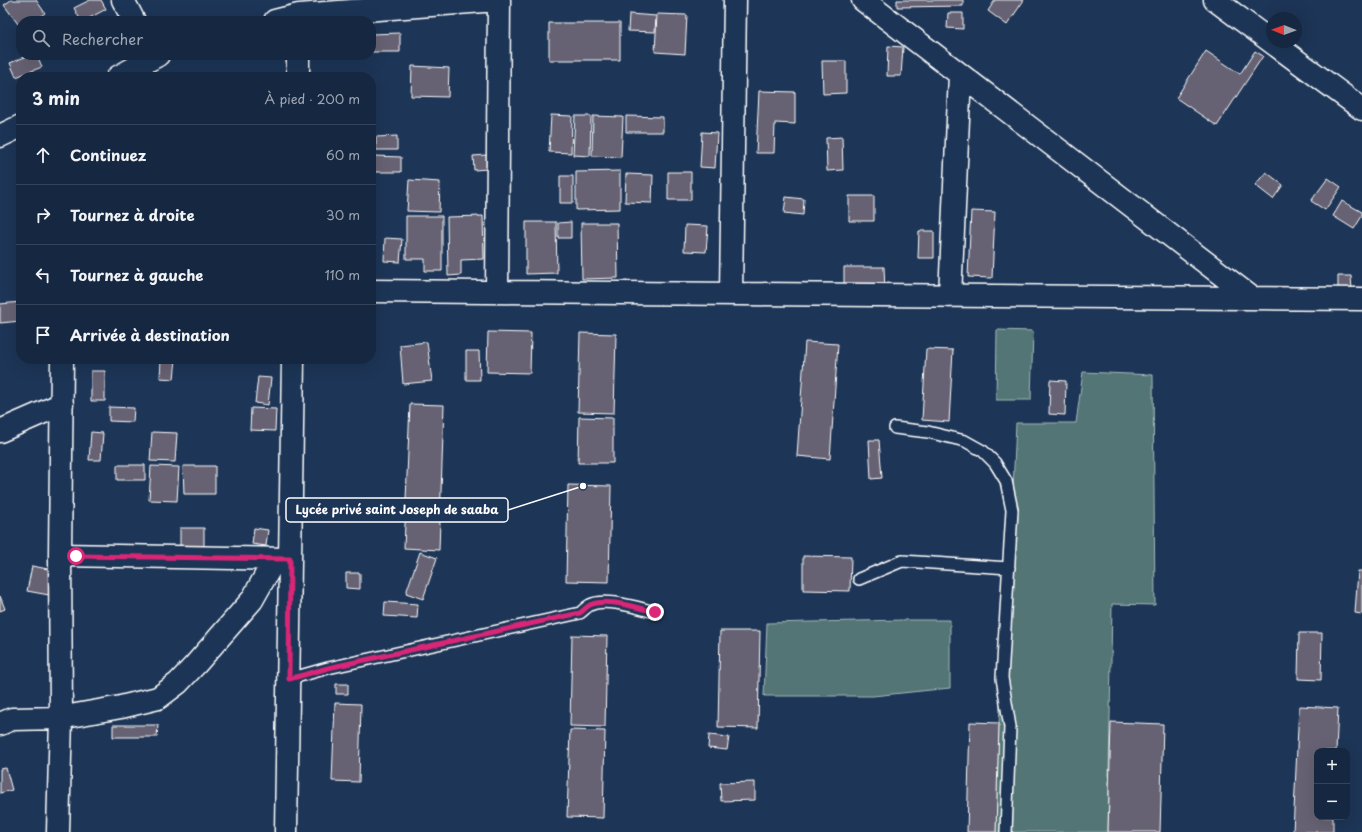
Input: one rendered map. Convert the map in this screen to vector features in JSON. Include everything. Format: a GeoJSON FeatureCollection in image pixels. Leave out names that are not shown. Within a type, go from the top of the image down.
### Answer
{"type":"FeatureCollection","features":[{"type":"Feature","properties":{"kind":"street"},"geometry":{"type":"LineString","coordinates":[[123,0],[131,16]]}},
{"type":"Feature","properties":{"kind":"street"},"geometry":{"type":"LineString","coordinates":[[307,16],[345,6],[498,0],[497,292]]}},
{"type":"Feature","properties":{"kind":"street"},"geometry":{"type":"LineString","coordinates":[[731,294],[735,0]]}},
{"type":"Feature","properties":{"kind":"street"},"geometry":{"type":"LineString","coordinates":[[863,0],[1252,298]]}},
{"type":"Feature","properties":{"kind":"street"},"geometry":{"type":"LineString","coordinates":[[1215,0],[1362,109]]}},
{"type":"Feature","properties":{"kind":"street"},"geometry":{"type":"LineString","coordinates":[[127,72],[149,60]]}},
{"type":"Feature","properties":{"kind":"street"},"geometry":{"type":"LineString","coordinates":[[298,60],[298,72]]}},
{"type":"Feature","properties":{"kind":"street"},"geometry":{"type":"LineString","coordinates":[[950,296],[960,75]]}},
{"type":"Feature","properties":{"kind":"street"},"geometry":{"type":"LineString","coordinates":[[0,136],[16,128]]}},
{"type":"Feature","properties":{"kind":"street"},"geometry":{"type":"LineString","coordinates":[[376,290],[1362,299]]}},
{"type":"Feature","properties":{"kind":"street"},"geometry":{"type":"LineString","coordinates":[[58,832],[62,364]]}},
{"type":"Feature","properties":{"kind":"street"},"geometry":{"type":"LineString","coordinates":[[286,832],[289,679],[283,559],[293,364]]}},
{"type":"Feature","properties":{"kind":"street"},"geometry":{"type":"LineString","coordinates":[[0,431],[62,404]]}},
{"type":"Feature","properties":{"kind":"street"},"geometry":{"type":"LineString","coordinates":[[60,555],[283,559]]}},
{"type":"Feature","properties":{"kind":"street"},"geometry":{"type":"LineString","coordinates":[[0,724],[12,719],[60,718],[121,707],[158,698],[178,683],[196,664],[252,600],[283,559]]}},
{"type":"Feature","properties":{"kind":"lane"},"geometry":{"type":"LineString","coordinates":[[895,428],[928,432],[965,441],[983,451],[995,463],[1006,481],[1012,510],[1002,678],[1010,727],[1006,832]]}},
{"type":"Feature","properties":{"kind":"lane"},"geometry":{"type":"LineString","coordinates":[[859,578],[902,561],[1009,568]]}},
{"type":"Feature","properties":{"kind":"lane"},"geometry":{"type":"LineString","coordinates":[[289,679],[328,668],[580,613],[590,605],[600,602],[614,603],[655,612]]}},
{"type":"Feature","properties":{"kind":"green space"},"geometry":{"type":"Polygon","coordinates":[[[997,330],[1033,331],[1031,400],[996,400],[997,330]]]}},
{"type":"Feature","properties":{"kind":"green space"},"geometry":{"type":"Polygon","coordinates":[[[1083,372],[1153,375],[1155,605],[1112,604],[1108,832],[996,832],[999,723],[1016,423],[1076,423],[1083,372]]]}},
{"type":"Feature","properties":{"kind":"green space"},"geometry":{"type":"Polygon","coordinates":[[[950,620],[950,688],[873,696],[764,696],[767,623],[950,620]]]}},
{"type":"Feature","properties":{"kind":"building"},"geometry":{"type":"Polygon","coordinates":[[[11,0],[36,0],[45,13],[41,16],[16,16],[16,21],[4,5],[11,0]]]}},
{"type":"Feature","properties":{"kind":"building"},"geometry":{"type":"Polygon","coordinates":[[[90,0],[101,0],[106,9],[93,16],[78,16],[74,8],[90,0]]]}},
{"type":"Feature","properties":{"kind":"building"},"geometry":{"type":"Polygon","coordinates":[[[897,0],[963,0],[963,6],[897,7],[897,0]]]}},
{"type":"Feature","properties":{"kind":"building"},"geometry":{"type":"Polygon","coordinates":[[[995,0],[1024,0],[1007,25],[988,11],[995,0]]]}},
{"type":"Feature","properties":{"kind":"building"},"geometry":{"type":"Polygon","coordinates":[[[948,13],[963,13],[963,29],[947,28],[948,13]]]}},
{"type":"Feature","properties":{"kind":"building"},"geometry":{"type":"Polygon","coordinates":[[[629,14],[656,16],[655,32],[628,31],[629,14]]]}},
{"type":"Feature","properties":{"kind":"building"},"geometry":{"type":"Polygon","coordinates":[[[657,14],[687,15],[685,54],[655,52],[657,14]]]}},
{"type":"Feature","properties":{"kind":"building"},"geometry":{"type":"Polygon","coordinates":[[[549,23],[620,23],[620,60],[549,60],[549,23]]]}},
{"type":"Feature","properties":{"kind":"building"},"geometry":{"type":"Polygon","coordinates":[[[400,33],[400,52],[376,52],[376,34],[400,33]]]}},
{"type":"Feature","properties":{"kind":"building"},"geometry":{"type":"Polygon","coordinates":[[[888,46],[903,47],[901,76],[887,76],[888,46]]]}},
{"type":"Feature","properties":{"kind":"building"},"geometry":{"type":"Polygon","coordinates":[[[1206,51],[1240,74],[1255,51],[1263,56],[1217,126],[1176,98],[1206,51]]]}},
{"type":"Feature","properties":{"kind":"building"},"geometry":{"type":"Polygon","coordinates":[[[18,60],[39,60],[42,67],[29,72],[16,72],[16,77],[10,63],[18,60]]]}},
{"type":"Feature","properties":{"kind":"building"},"geometry":{"type":"Polygon","coordinates":[[[822,61],[846,61],[846,93],[823,94],[822,61]]]}},
{"type":"Feature","properties":{"kind":"building"},"geometry":{"type":"Polygon","coordinates":[[[412,66],[449,68],[448,97],[411,96],[412,66]]]}},
{"type":"Feature","properties":{"kind":"building"},"geometry":{"type":"Polygon","coordinates":[[[759,91],[795,92],[795,124],[775,123],[774,153],[756,153],[759,91]]]}},
{"type":"Feature","properties":{"kind":"building"},"geometry":{"type":"Polygon","coordinates":[[[551,115],[572,116],[571,153],[549,152],[551,115]]]}},
{"type":"Feature","properties":{"kind":"building"},"geometry":{"type":"Polygon","coordinates":[[[575,116],[591,116],[590,156],[573,155],[575,116]]]}},
{"type":"Feature","properties":{"kind":"building"},"geometry":{"type":"Polygon","coordinates":[[[593,116],[623,117],[621,157],[592,156],[593,116]]]}},
{"type":"Feature","properties":{"kind":"building"},"geometry":{"type":"Polygon","coordinates":[[[626,116],[663,117],[663,132],[626,132],[626,116]]]}},
{"type":"Feature","properties":{"kind":"building"},"geometry":{"type":"Polygon","coordinates":[[[702,132],[717,133],[715,168],[700,167],[702,132]]]}},
{"type":"Feature","properties":{"kind":"building"},"geometry":{"type":"Polygon","coordinates":[[[397,136],[397,150],[376,150],[376,137],[397,136]]]}},
{"type":"Feature","properties":{"kind":"building"},"geometry":{"type":"Polygon","coordinates":[[[842,137],[843,170],[827,171],[826,138],[842,137]]]}},
{"type":"Feature","properties":{"kind":"building"},"geometry":{"type":"Polygon","coordinates":[[[487,155],[488,169],[474,170],[473,156],[487,155]]]}},
{"type":"Feature","properties":{"kind":"building"},"geometry":{"type":"Polygon","coordinates":[[[376,156],[401,157],[401,172],[376,172],[376,156]]]}},
{"type":"Feature","properties":{"kind":"building"},"geometry":{"type":"Polygon","coordinates":[[[620,171],[620,209],[576,210],[576,172],[620,171]]]}},
{"type":"Feature","properties":{"kind":"building"},"geometry":{"type":"Polygon","coordinates":[[[668,172],[691,172],[691,200],[668,200],[668,172]]]}},
{"type":"Feature","properties":{"kind":"building"},"geometry":{"type":"Polygon","coordinates":[[[1266,172],[1283,185],[1273,199],[1255,185],[1266,172]]]}},
{"type":"Feature","properties":{"kind":"building"},"geometry":{"type":"Polygon","coordinates":[[[626,174],[653,175],[652,203],[625,202],[626,174]]]}},
{"type":"Feature","properties":{"kind":"building"},"geometry":{"type":"Polygon","coordinates":[[[560,176],[573,176],[573,203],[560,203],[560,176]]]}},
{"type":"Feature","properties":{"kind":"building"},"geometry":{"type":"Polygon","coordinates":[[[1328,178],[1341,187],[1325,210],[1311,201],[1328,178]]]}},
{"type":"Feature","properties":{"kind":"building"},"geometry":{"type":"Polygon","coordinates":[[[409,180],[440,182],[439,212],[407,211],[409,180]]]}},
{"type":"Feature","properties":{"kind":"building"},"geometry":{"type":"Polygon","coordinates":[[[849,196],[874,196],[874,221],[849,221],[849,196]]]}},
{"type":"Feature","properties":{"kind":"building"},"geometry":{"type":"Polygon","coordinates":[[[786,197],[804,199],[803,215],[784,213],[786,197]]]}},
{"type":"Feature","properties":{"kind":"building"},"geometry":{"type":"Polygon","coordinates":[[[1342,201],[1362,212],[1362,216],[1354,229],[1333,216],[1342,201]]]}},
{"type":"Feature","properties":{"kind":"building"},"geometry":{"type":"Polygon","coordinates":[[[971,211],[995,212],[992,278],[968,277],[971,211]]]}},
{"type":"Feature","properties":{"kind":"building"},"geometry":{"type":"Polygon","coordinates":[[[406,216],[442,216],[442,271],[425,271],[425,259],[406,259],[406,216]]]}},
{"type":"Feature","properties":{"kind":"building"},"geometry":{"type":"Polygon","coordinates":[[[483,216],[484,259],[461,260],[461,275],[448,276],[447,217],[483,216]]]}},
{"type":"Feature","properties":{"kind":"building"},"geometry":{"type":"Polygon","coordinates":[[[526,222],[556,222],[557,273],[526,274],[526,222]]]}},
{"type":"Feature","properties":{"kind":"building"},"geometry":{"type":"Polygon","coordinates":[[[571,222],[571,238],[558,238],[558,223],[571,222]]]}},
{"type":"Feature","properties":{"kind":"building"},"geometry":{"type":"Polygon","coordinates":[[[581,223],[617,223],[618,278],[582,279],[581,223]]]}},
{"type":"Feature","properties":{"kind":"building"},"geometry":{"type":"Polygon","coordinates":[[[685,225],[708,226],[706,252],[684,251],[685,225]]]}},
{"type":"Feature","properties":{"kind":"building"},"geometry":{"type":"Polygon","coordinates":[[[919,231],[934,231],[934,258],[918,258],[919,231]]]}},
{"type":"Feature","properties":{"kind":"building"},"geometry":{"type":"Polygon","coordinates":[[[385,238],[402,239],[400,262],[384,261],[385,238]]]}},
{"type":"Feature","properties":{"kind":"building"},"geometry":{"type":"Polygon","coordinates":[[[844,267],[884,267],[885,290],[844,290],[844,267]]]}},
{"type":"Feature","properties":{"kind":"building"},"geometry":{"type":"Polygon","coordinates":[[[1338,276],[1351,276],[1352,290],[1338,291],[1338,276]]]}},
{"type":"Feature","properties":{"kind":"building"},"geometry":{"type":"Polygon","coordinates":[[[16,302],[16,321],[0,323],[0,304],[16,302]]]}},
{"type":"Feature","properties":{"kind":"building"},"geometry":{"type":"Polygon","coordinates":[[[488,332],[531,333],[530,373],[487,372],[488,332]]]}},
{"type":"Feature","properties":{"kind":"building"},"geometry":{"type":"Polygon","coordinates":[[[580,333],[616,334],[614,413],[578,412],[580,333]]]}},
{"type":"Feature","properties":{"kind":"building"},"geometry":{"type":"Polygon","coordinates":[[[427,342],[432,381],[403,384],[400,345],[427,342]]]}},
{"type":"Feature","properties":{"kind":"building"},"geometry":{"type":"Polygon","coordinates":[[[805,342],[838,344],[830,459],[797,456],[805,342]]]}},
{"type":"Feature","properties":{"kind":"building"},"geometry":{"type":"Polygon","coordinates":[[[926,349],[953,350],[949,422],[922,420],[926,349]]]}},
{"type":"Feature","properties":{"kind":"building"},"geometry":{"type":"Polygon","coordinates":[[[466,351],[479,351],[480,380],[466,380],[466,351]]]}},
{"type":"Feature","properties":{"kind":"building"},"geometry":{"type":"Polygon","coordinates":[[[161,364],[176,364],[174,379],[160,378],[161,364]]]}},
{"type":"Feature","properties":{"kind":"building"},"geometry":{"type":"Polygon","coordinates":[[[91,371],[105,371],[105,401],[91,401],[91,371]]]}},
{"type":"Feature","properties":{"kind":"building"},"geometry":{"type":"Polygon","coordinates":[[[258,377],[271,378],[268,405],[255,403],[258,377]]]}},
{"type":"Feature","properties":{"kind":"building"},"geometry":{"type":"Polygon","coordinates":[[[1050,380],[1066,381],[1065,415],[1049,414],[1050,380]]]}},
{"type":"Feature","properties":{"kind":"building"},"geometry":{"type":"Polygon","coordinates":[[[410,404],[444,405],[439,550],[404,548],[410,404]]]}},
{"type":"Feature","properties":{"kind":"building"},"geometry":{"type":"Polygon","coordinates":[[[109,407],[134,408],[133,422],[109,421],[109,407]]]}},
{"type":"Feature","properties":{"kind":"building"},"geometry":{"type":"Polygon","coordinates":[[[251,408],[276,409],[275,431],[250,430],[251,408]]]}},
{"type":"Feature","properties":{"kind":"building"},"geometry":{"type":"Polygon","coordinates":[[[579,417],[613,418],[613,463],[578,463],[579,417]]]}},
{"type":"Feature","properties":{"kind":"building"},"geometry":{"type":"Polygon","coordinates":[[[91,432],[103,433],[101,460],[89,460],[91,432]]]}},
{"type":"Feature","properties":{"kind":"building"},"geometry":{"type":"Polygon","coordinates":[[[152,432],[177,433],[175,462],[150,461],[152,432]]]}},
{"type":"Feature","properties":{"kind":"building"},"geometry":{"type":"Polygon","coordinates":[[[869,440],[879,440],[882,478],[871,479],[869,440]]]}},
{"type":"Feature","properties":{"kind":"building"},"geometry":{"type":"Polygon","coordinates":[[[117,465],[145,465],[145,480],[117,480],[117,465]]]}},
{"type":"Feature","properties":{"kind":"building"},"geometry":{"type":"Polygon","coordinates":[[[151,466],[179,467],[177,501],[149,500],[151,466]]]}},
{"type":"Feature","properties":{"kind":"building"},"geometry":{"type":"Polygon","coordinates":[[[183,466],[215,466],[215,494],[184,494],[183,466]]]}},
{"type":"Feature","properties":{"kind":"building"},"geometry":{"type":"Polygon","coordinates":[[[568,485],[611,486],[609,582],[566,581],[568,485]]]}},
{"type":"Feature","properties":{"kind":"building"},"geometry":{"type":"Polygon","coordinates":[[[180,528],[204,528],[204,551],[180,551],[180,528]]]}},
{"type":"Feature","properties":{"kind":"building"},"geometry":{"type":"Polygon","coordinates":[[[254,528],[268,530],[266,546],[252,544],[254,528]]]}},
{"type":"Feature","properties":{"kind":"building"},"geometry":{"type":"Polygon","coordinates":[[[420,552],[437,558],[423,599],[406,593],[420,552]]]}},
{"type":"Feature","properties":{"kind":"building"},"geometry":{"type":"Polygon","coordinates":[[[803,556],[851,557],[850,591],[803,590],[803,556]]]}},
{"type":"Feature","properties":{"kind":"building"},"geometry":{"type":"Polygon","coordinates":[[[32,566],[53,570],[49,595],[27,591],[32,566]]]}},
{"type":"Feature","properties":{"kind":"building"},"geometry":{"type":"Polygon","coordinates":[[[1358,571],[1362,571],[1362,614],[1355,613],[1358,571]]]}},
{"type":"Feature","properties":{"kind":"building"},"geometry":{"type":"Polygon","coordinates":[[[346,573],[360,573],[360,589],[346,588],[346,573]]]}},
{"type":"Feature","properties":{"kind":"building"},"geometry":{"type":"Polygon","coordinates":[[[0,596],[5,609],[0,611],[0,596]]]}},
{"type":"Feature","properties":{"kind":"building"},"geometry":{"type":"Polygon","coordinates":[[[385,602],[418,604],[417,618],[384,616],[385,602]]]}},
{"type":"Feature","properties":{"kind":"building"},"geometry":{"type":"Polygon","coordinates":[[[720,631],[760,631],[758,728],[718,727],[720,631]]]}},
{"type":"Feature","properties":{"kind":"building"},"geometry":{"type":"Polygon","coordinates":[[[1299,633],[1322,633],[1321,680],[1298,679],[1299,633]]]}},
{"type":"Feature","properties":{"kind":"building"},"geometry":{"type":"Polygon","coordinates":[[[572,635],[607,636],[605,727],[570,726],[572,635]]]}},
{"type":"Feature","properties":{"kind":"building"},"geometry":{"type":"Polygon","coordinates":[[[336,684],[348,684],[348,694],[336,694],[336,684]]]}},
{"type":"Feature","properties":{"kind":"building"},"geometry":{"type":"Polygon","coordinates":[[[335,703],[361,704],[359,782],[332,781],[335,703]]]}},
{"type":"Feature","properties":{"kind":"building"},"geometry":{"type":"Polygon","coordinates":[[[1299,706],[1338,708],[1336,748],[1314,748],[1314,820],[1333,820],[1333,832],[1293,832],[1299,706]]]}},
{"type":"Feature","properties":{"kind":"building"},"geometry":{"type":"Polygon","coordinates":[[[970,722],[999,723],[996,832],[967,832],[970,722]]]}},
{"type":"Feature","properties":{"kind":"building"},"geometry":{"type":"Polygon","coordinates":[[[1111,722],[1163,724],[1160,832],[1108,832],[1111,722]]]}},
{"type":"Feature","properties":{"kind":"building"},"geometry":{"type":"Polygon","coordinates":[[[113,725],[158,725],[157,737],[113,737],[113,725]]]}},
{"type":"Feature","properties":{"kind":"building"},"geometry":{"type":"Polygon","coordinates":[[[570,730],[605,731],[603,818],[567,817],[570,730]]]}},
{"type":"Feature","properties":{"kind":"building"},"geometry":{"type":"Polygon","coordinates":[[[709,735],[729,737],[727,750],[708,748],[709,735]]]}},
{"type":"Feature","properties":{"kind":"building"},"geometry":{"type":"Polygon","coordinates":[[[6,768],[12,790],[0,793],[0,769],[6,768]]]}},
{"type":"Feature","properties":{"kind":"building"},"geometry":{"type":"Polygon","coordinates":[[[755,782],[755,800],[721,801],[720,783],[755,782]]]}},
{"type":"Feature","properties":{"kind":"place","name":"Lycée privé saint Joseph de saaba"},"geometry":{"type":"Point","coordinates":[583,486]}},
{"type":"Feature","properties":{"kind":"route"},"geometry":{"type":"LineString","coordinates":[[76,556],[290,559],[289,679],[328,668],[580,613],[590,605],[600,602],[614,603],[655,612]]}}]}
